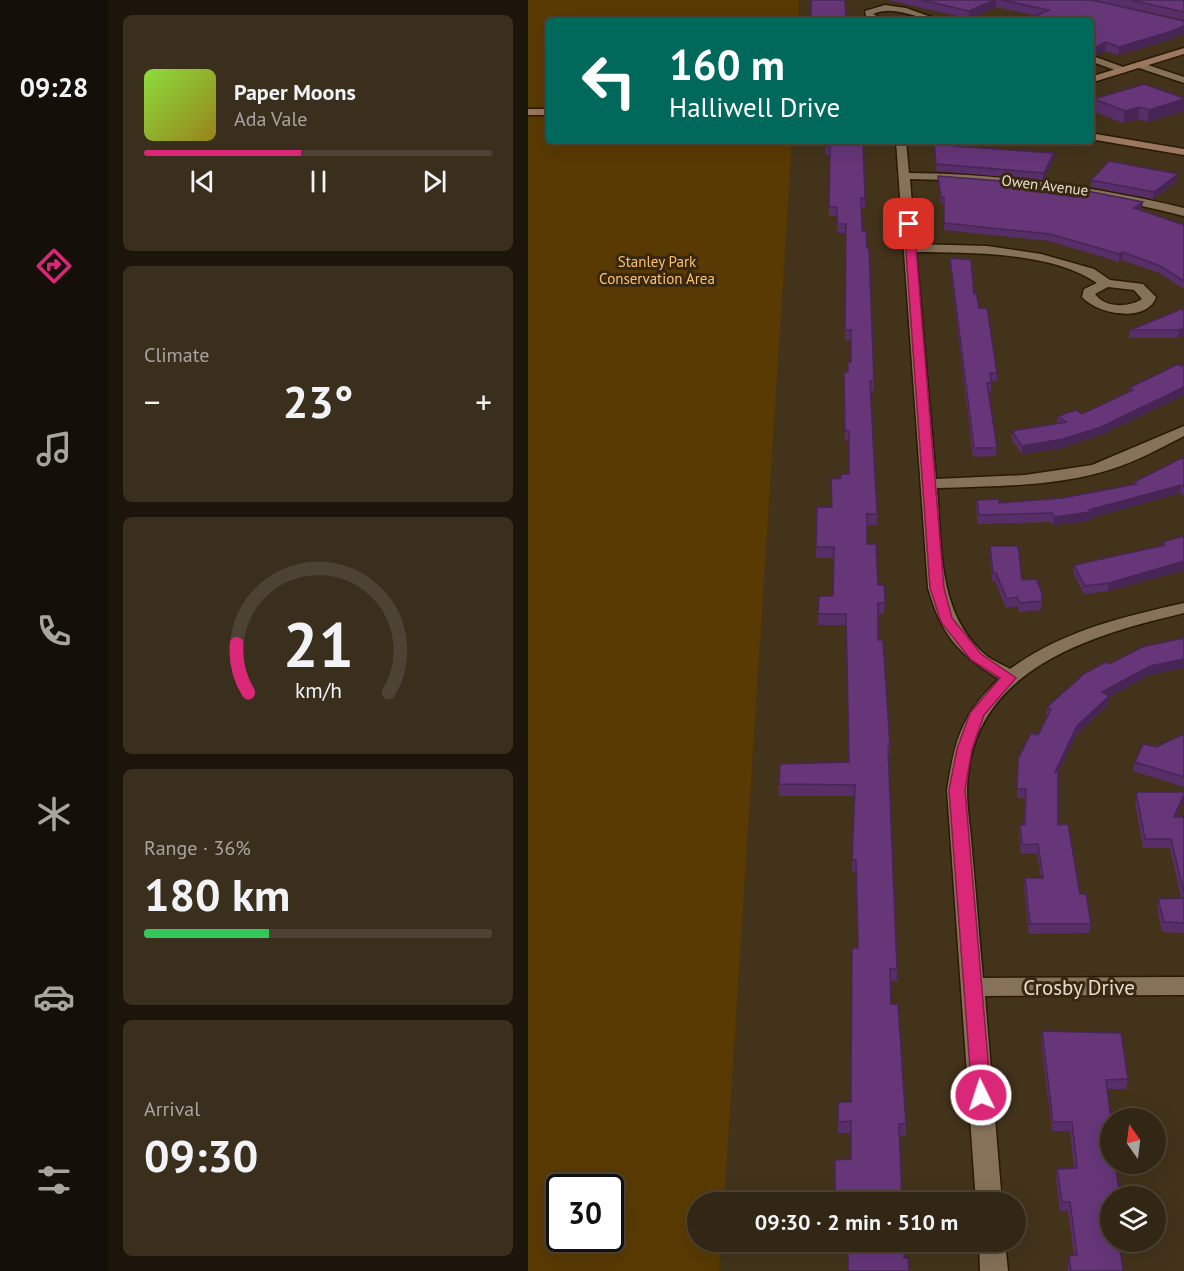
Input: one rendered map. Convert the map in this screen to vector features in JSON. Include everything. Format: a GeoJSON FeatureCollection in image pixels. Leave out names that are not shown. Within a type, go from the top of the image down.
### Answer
{"type":"FeatureCollection","features":[{"type":"Feature","properties":{"kind":"street"},"geometry":{"type":"LineString","coordinates":[[870,18],[868,13],[878,9],[894,8],[924,18]]}},
{"type":"Feature","properties":{"kind":"street"},"geometry":{"type":"LineString","coordinates":[[906,18],[911,15]]}},
{"type":"Feature","properties":{"kind":"street"},"geometry":{"type":"LineString","coordinates":[[1094,79],[1184,51]]}},
{"type":"Feature","properties":{"kind":"street"},"geometry":{"type":"LineString","coordinates":[[1094,59],[1123,70]]}},
{"type":"Feature","properties":{"kind":"street"},"geometry":{"type":"LineString","coordinates":[[1139,65],[1184,80]]}},
{"type":"Feature","properties":{"kind":"street"},"geometry":{"type":"LineString","coordinates":[[528,112],[546,112]]}},
{"type":"Feature","properties":{"kind":"street"},"geometry":{"type":"LineString","coordinates":[[1094,137],[1184,152]]}},
{"type":"Feature","properties":{"kind":"street"},"geometry":{"type":"LineString","coordinates":[[901,144],[937,588],[945,619],[976,657],[1009,678]]}},
{"type":"Feature","properties":{"kind":"street","name":"Owen Avenue"},"geometry":{"type":"LineString","coordinates":[[904,176],[1031,182],[1125,196],[1184,212]]}},
{"type":"Feature","properties":{"kind":"street"},"geometry":{"type":"LineString","coordinates":[[911,248],[987,250],[1041,258],[1090,272],[1106,283]]}},
{"type":"Feature","properties":{"kind":"street"},"geometry":{"type":"LineString","coordinates":[[930,484],[1004,482],[1083,472],[1130,457],[1184,430]]}},
{"type":"Feature","properties":{"kind":"street"},"geometry":{"type":"LineString","coordinates":[[988,1192],[957,790],[964,749],[977,713],[1009,678],[1044,652],[1097,630],[1184,608]]}},
{"type":"Feature","properties":{"kind":"street","name":"Crosby Drive"},"geometry":{"type":"LineString","coordinates":[[973,987],[1184,986]]}},
{"type":"Feature","properties":{"kind":"street"},"geometry":{"type":"LineString","coordinates":[[993,1252],[994,1271]]}},
{"type":"Feature","properties":{"kind":"green space","name":"Stanley Park Conservation Area"},"geometry":{"type":"Polygon","coordinates":[[[528,0],[799,0],[799,18],[546,18],[546,144],[792,144],[725,1192],[687,1192],[687,1252],[720,1252],[719,1271],[528,1271],[528,0]]]}},
{"type":"Feature","properties":{"kind":"building"},"geometry":{"type":"Polygon","coordinates":[[[811,0],[845,0],[846,18],[811,18],[811,0]]]}},
{"type":"Feature","properties":{"kind":"building"},"geometry":{"type":"Polygon","coordinates":[[[922,0],[994,0],[969,11],[922,0]]]}},
{"type":"Feature","properties":{"kind":"building"},"geometry":{"type":"Polygon","coordinates":[[[1001,0],[1092,0],[1184,21],[1184,26],[1119,47],[1106,42],[1097,47],[1094,46],[1094,18],[1032,18],[1049,10],[1001,0]]]}},
{"type":"Feature","properties":{"kind":"building"},"geometry":{"type":"Polygon","coordinates":[[[1131,0],[1184,0],[1184,12],[1131,0]]]}},
{"type":"Feature","properties":{"kind":"building"},"geometry":{"type":"Polygon","coordinates":[[[1144,84],[1184,99],[1149,110],[1140,107],[1125,111],[1094,99],[1144,84]]]}},
{"type":"Feature","properties":{"kind":"building"},"geometry":{"type":"Polygon","coordinates":[[[825,144],[863,144],[865,198],[861,198],[862,231],[866,231],[867,248],[869,248],[874,381],[870,381],[877,514],[867,514],[867,544],[876,544],[878,585],[884,585],[885,603],[878,603],[878,640],[883,640],[890,747],[888,747],[897,969],[890,969],[891,1004],[898,1004],[906,1124],[899,1124],[902,1192],[832,1192],[835,1191],[835,1160],[851,1159],[851,1121],[838,1122],[838,1102],[851,1102],[852,948],[858,948],[856,860],[852,860],[855,785],[779,784],[780,764],[849,762],[846,614],[818,614],[819,596],[833,596],[834,547],[816,547],[817,507],[832,507],[831,479],[841,478],[841,474],[849,474],[849,431],[845,431],[844,372],[848,372],[848,362],[851,362],[851,330],[845,330],[846,224],[837,224],[837,207],[829,207],[830,146],[825,146],[825,144]]]}},
{"type":"Feature","properties":{"kind":"building"},"geometry":{"type":"Polygon","coordinates":[[[934,144],[1054,153],[1044,173],[936,164],[934,144]]]}},
{"type":"Feature","properties":{"kind":"building"},"geometry":{"type":"Polygon","coordinates":[[[1109,161],[1178,174],[1154,192],[1091,180],[1109,161]]]}},
{"type":"Feature","properties":{"kind":"building"},"geometry":{"type":"Polygon","coordinates":[[[938,176],[1039,184],[1035,191],[1075,197],[1082,190],[1143,202],[1134,208],[1184,225],[1184,281],[1160,266],[1123,252],[1119,254],[1050,234],[944,223],[944,197],[941,197],[938,176]]]}},
{"type":"Feature","properties":{"kind":"building"},"geometry":{"type":"Polygon","coordinates":[[[950,258],[971,260],[974,294],[976,292],[979,308],[987,308],[997,373],[990,373],[991,383],[987,383],[997,448],[974,448],[950,258]]]}},
{"type":"Feature","properties":{"kind":"building"},"geometry":{"type":"Polygon","coordinates":[[[1184,308],[1184,328],[1179,330],[1130,330],[1184,308]]]}},
{"type":"Feature","properties":{"kind":"building"},"geometry":{"type":"Polygon","coordinates":[[[1178,364],[1184,365],[1184,387],[1101,427],[1063,439],[1022,446],[1012,431],[1066,422],[1058,416],[1076,410],[1082,414],[1133,390],[1129,388],[1178,364]]]}},
{"type":"Feature","properties":{"kind":"building"},"geometry":{"type":"Polygon","coordinates":[[[1184,457],[1184,487],[1181,485],[1089,510],[1091,512],[1054,517],[1052,513],[979,515],[977,500],[999,499],[999,503],[1062,498],[1136,484],[1134,482],[1184,457]]]}},
{"type":"Feature","properties":{"kind":"building"},"geometry":{"type":"Polygon","coordinates":[[[1184,536],[1184,561],[1109,583],[1085,586],[1074,565],[1165,545],[1163,542],[1184,536]]]}},
{"type":"Feature","properties":{"kind":"building"},"geometry":{"type":"Polygon","coordinates":[[[990,546],[1018,546],[1022,580],[1036,579],[1042,592],[1042,601],[1020,603],[1017,597],[1007,599],[996,573],[993,573],[990,546]]]}},
{"type":"Feature","properties":{"kind":"building"},"geometry":{"type":"Polygon","coordinates":[[[1184,638],[1184,659],[1150,666],[1102,692],[1109,696],[1077,726],[1055,772],[1058,772],[1058,825],[1068,824],[1080,894],[1086,894],[1091,924],[1030,924],[1025,878],[1043,878],[1038,844],[1022,845],[1020,825],[1025,825],[1026,789],[1017,789],[1018,759],[1031,733],[1038,735],[1051,709],[1047,707],[1085,673],[1106,662],[1110,664],[1142,647],[1184,638]]]}},
{"type":"Feature","properties":{"kind":"building"},"geometry":{"type":"Polygon","coordinates":[[[1184,734],[1184,777],[1135,762],[1143,744],[1156,747],[1184,734]]]}},
{"type":"Feature","properties":{"kind":"building"},"geometry":{"type":"Polygon","coordinates":[[[1136,792],[1184,792],[1174,817],[1184,817],[1184,893],[1171,839],[1145,839],[1136,792]]]}},
{"type":"Feature","properties":{"kind":"building"},"geometry":{"type":"Polygon","coordinates":[[[1184,898],[1184,923],[1164,922],[1158,899],[1184,898]]]}},
{"type":"Feature","properties":{"kind":"building"},"geometry":{"type":"Polygon","coordinates":[[[1042,1031],[1121,1033],[1128,1079],[1106,1080],[1110,1108],[1100,1108],[1100,1174],[1117,1174],[1118,1186],[1100,1186],[1100,1252],[1120,1252],[1123,1271],[1071,1271],[1069,1256],[1077,1255],[1070,1202],[1062,1202],[1057,1169],[1077,1168],[1072,1122],[1053,1122],[1042,1031]]]}},
{"type":"Feature","properties":{"kind":"building"},"geometry":{"type":"Polygon","coordinates":[[[848,1252],[904,1252],[904,1258],[908,1258],[909,1271],[848,1271],[848,1252]]]}},
{"type":"Feature","properties":{"kind":"route"},"geometry":{"type":"LineString","coordinates":[[909,224],[937,588],[945,619],[976,657],[1009,678],[977,713],[964,749],[957,790],[981,1095]]}}]}
